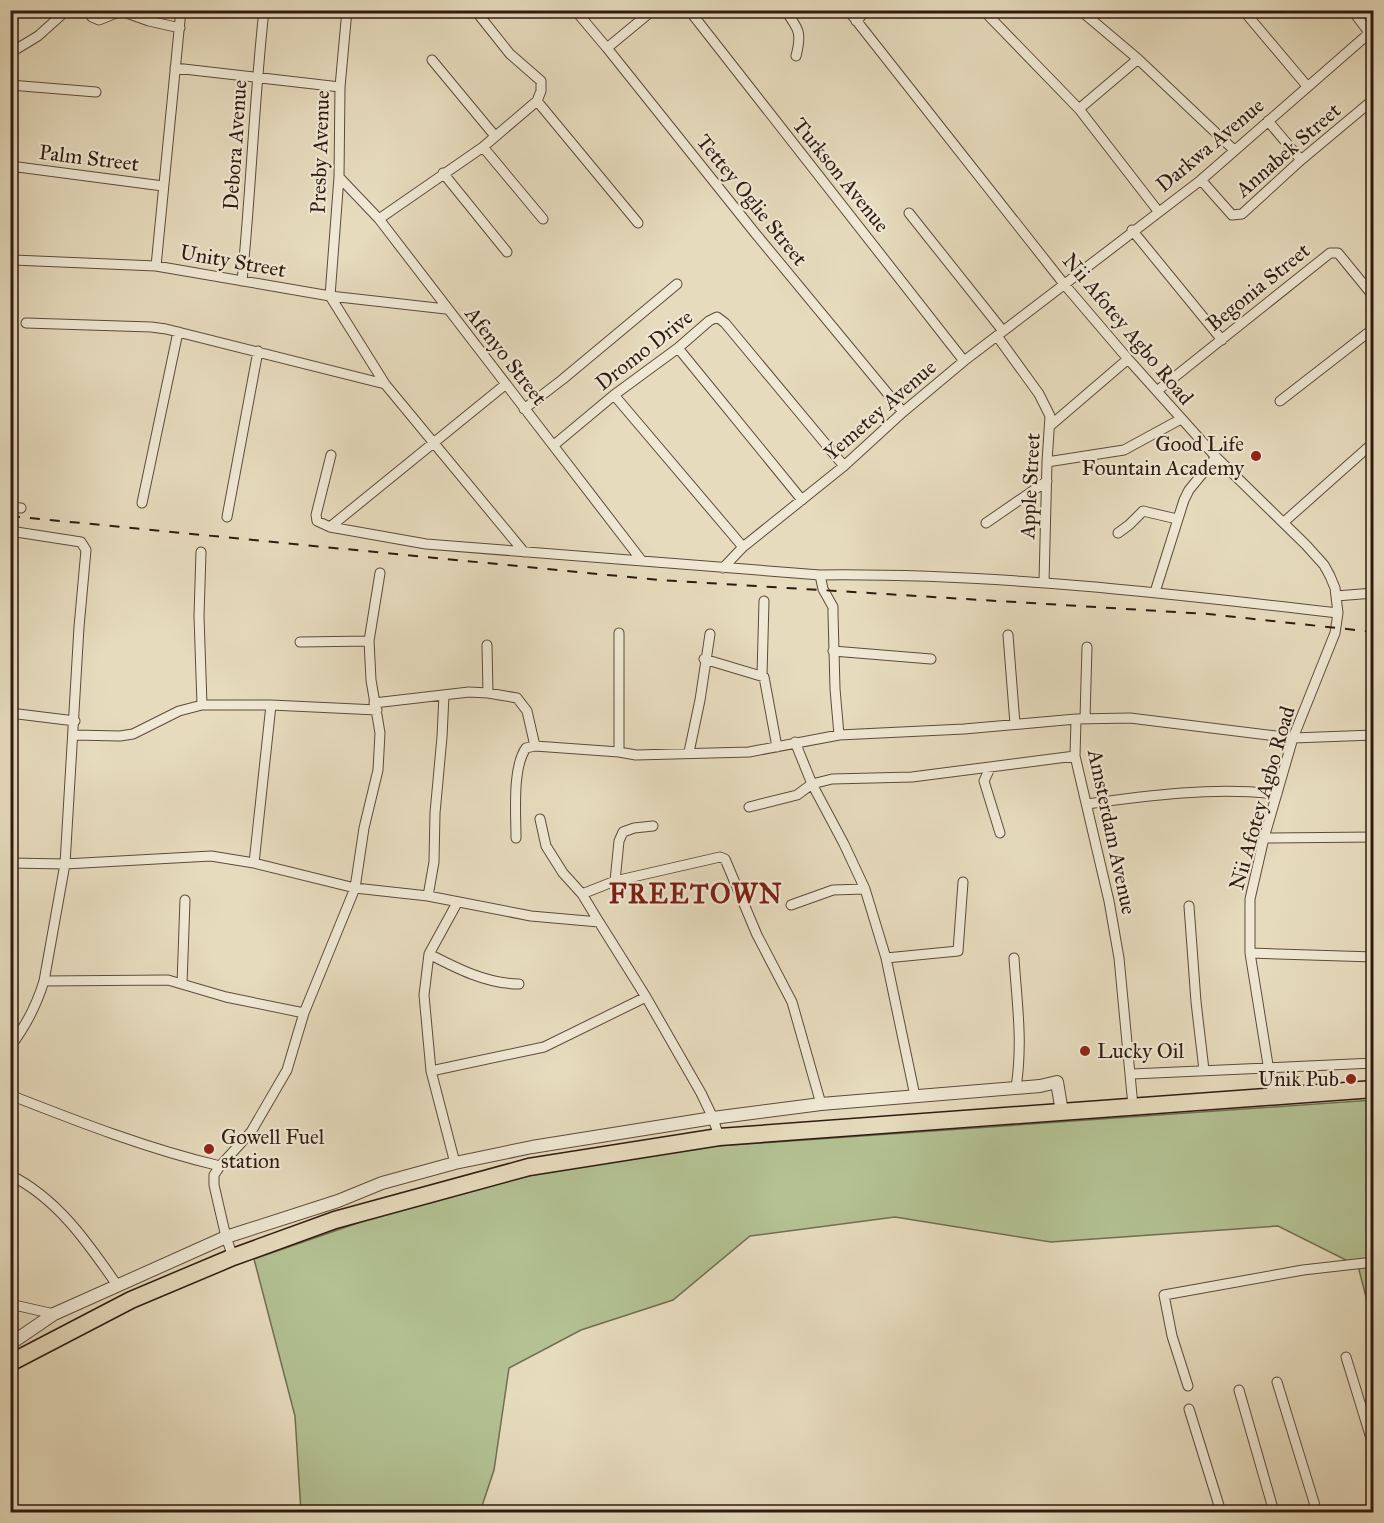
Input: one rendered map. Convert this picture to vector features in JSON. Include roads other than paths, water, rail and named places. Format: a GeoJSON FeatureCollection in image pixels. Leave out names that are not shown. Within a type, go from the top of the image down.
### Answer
{"type":"FeatureCollection","features":[{"type":"Feature","properties":{"kind":"highway"},"geometry":{"type":"LineString","coordinates":[[10,1363],[131,1300],[233,1257],[335,1220],[512,1171],[719,1137],[1374,1089]]}},
{"type":"Feature","properties":{"kind":"street"},"geometry":{"type":"LineString","coordinates":[[10,53],[38,36],[67,10]]}},
{"type":"Feature","properties":{"kind":"street"},"geometry":{"type":"LineString","coordinates":[[87,10],[92,17],[99,20],[121,11],[149,21],[180,28]]}},
{"type":"Feature","properties":{"kind":"street"},"geometry":{"type":"LineString","coordinates":[[156,266],[181,10]]}},
{"type":"Feature","properties":{"kind":"street","name":"Debora Avenue"},"geometry":{"type":"LineString","coordinates":[[242,282],[252,183],[257,76],[264,10]]}},
{"type":"Feature","properties":{"kind":"street","name":"Presby Avenue"},"geometry":{"type":"LineString","coordinates":[[330,296],[339,177],[340,87],[347,10]]}},
{"type":"Feature","properties":{"kind":"street"},"geometry":{"type":"LineString","coordinates":[[379,219],[483,147],[537,101],[541,91],[541,81],[510,54],[475,10]]}},
{"type":"Feature","properties":{"kind":"street","name":"Tettey Oglie Street"},"geometry":{"type":"LineString","coordinates":[[575,10],[903,412]]}},
{"type":"Feature","properties":{"kind":"street"},"geometry":{"type":"LineString","coordinates":[[607,48],[654,10]]}},
{"type":"Feature","properties":{"kind":"street","name":"Turkson Avenue"},"geometry":{"type":"LineString","coordinates":[[689,10],[964,361]]}},
{"type":"Feature","properties":{"kind":"street"},"geometry":{"type":"LineString","coordinates":[[785,10],[799,28],[800,40],[795,56]]}},
{"type":"Feature","properties":{"kind":"street","name":"Nii Afotey Agbo Road"},"geometry":{"type":"LineString","coordinates":[[848,10],[1064,284],[1216,457],[1284,522],[1324,565],[1335,588],[1338,613],[1335,633],[1293,738],[1264,838],[1250,899],[1250,953],[1274,1096]]}},
{"type":"Feature","properties":{"kind":"street"},"geometry":{"type":"LineString","coordinates":[[856,21],[867,10]]}},
{"type":"Feature","properties":{"kind":"street"},"geometry":{"type":"LineString","coordinates":[[983,10],[1079,109],[1158,211]]}},
{"type":"Feature","properties":{"kind":"street"},"geometry":{"type":"LineString","coordinates":[[1080,10],[1138,59],[1234,150]]}},
{"type":"Feature","properties":{"kind":"street"},"geometry":{"type":"LineString","coordinates":[[1243,10],[1307,86]]}},
{"type":"Feature","properties":{"kind":"street"},"geometry":{"type":"LineString","coordinates":[[1352,10],[1372,33]]}},
{"type":"Feature","properties":{"kind":"street","name":"Darkwa Avenue"},"geometry":{"type":"LineString","coordinates":[[1064,284],[1132,230],[1201,180],[1307,86],[1372,33]]}},
{"type":"Feature","properties":{"kind":"street"},"geometry":{"type":"LineString","coordinates":[[1079,109],[1138,59]]}},
{"type":"Feature","properties":{"kind":"street"},"geometry":{"type":"LineString","coordinates":[[432,60],[495,136]]}},
{"type":"Feature","properties":{"kind":"street"},"geometry":{"type":"LineString","coordinates":[[176,68],[340,87]]}},
{"type":"Feature","properties":{"kind":"street"},"geometry":{"type":"LineString","coordinates":[[10,84],[96,92]]}},
{"type":"Feature","properties":{"kind":"street","name":"Annabek Street"},"geometry":{"type":"LineString","coordinates":[[1201,180],[1232,215],[1238,215],[1374,99]]}},
{"type":"Feature","properties":{"kind":"street"},"geometry":{"type":"LineString","coordinates":[[537,101],[638,223]]}},
{"type":"Feature","properties":{"kind":"street"},"geometry":{"type":"LineString","coordinates":[[1268,121],[1301,160]]}},
{"type":"Feature","properties":{"kind":"street"},"geometry":{"type":"LineString","coordinates":[[483,147],[543,219]]}},
{"type":"Feature","properties":{"kind":"street","name":"Palm Street"},"geometry":{"type":"LineString","coordinates":[[10,166],[163,186]]}},
{"type":"Feature","properties":{"kind":"street"},"geometry":{"type":"LineString","coordinates":[[443,173],[507,252]]}},
{"type":"Feature","properties":{"kind":"street","name":"Afenyo Street"},"geometry":{"type":"LineString","coordinates":[[339,177],[379,219],[642,561]]}},
{"type":"Feature","properties":{"kind":"street","name":"Apple Street"},"geometry":{"type":"LineString","coordinates":[[909,213],[1000,334],[1047,408],[1051,425],[1047,462],[1044,582]]}},
{"type":"Feature","properties":{"kind":"street"},"geometry":{"type":"LineString","coordinates":[[1132,230],[1222,340]]}},
{"type":"Feature","properties":{"kind":"street","name":"Begonia Street"},"geometry":{"type":"LineString","coordinates":[[1158,390],[1326,255],[1338,253],[1374,297]]}},
{"type":"Feature","properties":{"kind":"street","name":"Unity Street"},"geometry":{"type":"LineString","coordinates":[[13,260],[156,266],[330,296],[446,309]]}},
{"type":"Feature","properties":{"kind":"street"},"geometry":{"type":"LineString","coordinates":[[524,409],[677,284]]}},
{"type":"Feature","properties":{"kind":"street","name":"Yemetey Avenue"},"geometry":{"type":"LineString","coordinates":[[723,568],[742,547],[844,466],[964,361],[1064,284]]}},
{"type":"Feature","properties":{"kind":"street"},"geometry":{"type":"LineString","coordinates":[[330,296],[385,384],[524,552]]}},
{"type":"Feature","properties":{"kind":"street","name":"Dromo Drive"},"geometry":{"type":"LineString","coordinates":[[554,445],[713,318],[721,319],[844,466]]}},
{"type":"Feature","properties":{"kind":"street"},"geometry":{"type":"LineString","coordinates":[[26,322],[151,327],[258,351],[385,384]]}},
{"type":"Feature","properties":{"kind":"street"},"geometry":{"type":"LineString","coordinates":[[1280,401],[1374,328]]}},
{"type":"Feature","properties":{"kind":"street"},"geometry":{"type":"LineString","coordinates":[[142,502],[178,332]]}},
{"type":"Feature","properties":{"kind":"street"},"geometry":{"type":"LineString","coordinates":[[678,348],[802,500]]}},
{"type":"Feature","properties":{"kind":"street"},"geometry":{"type":"LineString","coordinates":[[227,518],[258,351]]}},
{"type":"Feature","properties":{"kind":"street"},"geometry":{"type":"LineString","coordinates":[[1051,425],[1128,359]]}},
{"type":"Feature","properties":{"kind":"street"},"geometry":{"type":"LineString","coordinates":[[330,527],[506,384]]}},
{"type":"Feature","properties":{"kind":"street"},"geometry":{"type":"LineString","coordinates":[[614,395],[742,547]]}},
{"type":"Feature","properties":{"kind":"street"},"geometry":{"type":"LineString","coordinates":[[1047,462],[1124,450],[1181,419]]}},
{"type":"Feature","properties":{"kind":"street"},"geometry":{"type":"LineString","coordinates":[[1284,522],[1374,442]]}},
{"type":"Feature","properties":{"kind":"street"},"geometry":{"type":"LineString","coordinates":[[330,455],[316,515],[317,521],[330,527],[403,541],[820,575],[886,574],[1044,582],[1338,613]]}},
{"type":"Feature","properties":{"kind":"street"},"geometry":{"type":"LineString","coordinates":[[1155,592],[1177,519],[1189,490],[1216,457]]}},
{"type":"Feature","properties":{"kind":"street"},"geometry":{"type":"LineString","coordinates":[[986,523],[1047,482]]}},
{"type":"Feature","properties":{"kind":"street"},"geometry":{"type":"LineString","coordinates":[[1118,533],[1143,511],[1177,519]]}},
{"type":"Feature","properties":{"kind":"street"},"geometry":{"type":"LineString","coordinates":[[10,531],[81,542],[86,550],[79,627],[65,864],[44,981],[35,1011],[10,1047]]}},
{"type":"Feature","properties":{"kind":"street"},"geometry":{"type":"LineString","coordinates":[[201,552],[199,616],[202,705]]}},
{"type":"Feature","properties":{"kind":"street"},"geometry":{"type":"LineString","coordinates":[[233,1257],[226,1237],[214,1185],[214,1175],[251,1132],[287,1070],[304,1013],[355,888],[364,828],[378,770],[380,733],[369,641],[380,573]]}},
{"type":"Feature","properties":{"kind":"street"},"geometry":{"type":"LineString","coordinates":[[820,575],[825,594],[833,607],[833,651],[840,735]]}},
{"type":"Feature","properties":{"kind":"street"},"geometry":{"type":"LineString","coordinates":[[1336,596],[1374,593]]}},
{"type":"Feature","properties":{"kind":"street"},"geometry":{"type":"LineString","coordinates":[[764,601],[762,675],[766,684],[777,747]]}},
{"type":"Feature","properties":{"kind":"street"},"geometry":{"type":"LineString","coordinates":[[619,633],[619,752]]}},
{"type":"Feature","properties":{"kind":"street"},"geometry":{"type":"LineString","coordinates":[[689,752],[710,633]]}},
{"type":"Feature","properties":{"kind":"street"},"geometry":{"type":"LineString","coordinates":[[1008,635],[1015,724]]}},
{"type":"Feature","properties":{"kind":"street"},"geometry":{"type":"LineString","coordinates":[[300,642],[369,641]]}},
{"type":"Feature","properties":{"kind":"street"},"geometry":{"type":"LineString","coordinates":[[487,645],[488,693]]}},
{"type":"Feature","properties":{"kind":"street"},"geometry":{"type":"LineString","coordinates":[[516,838],[517,784],[522,756],[526,748],[535,746],[636,755],[749,752],[840,735],[1080,718],[1086,648]]}},
{"type":"Feature","properties":{"kind":"street"},"geometry":{"type":"LineString","coordinates":[[833,651],[931,658]]}},
{"type":"Feature","properties":{"kind":"street"},"geometry":{"type":"LineString","coordinates":[[704,659],[762,675]]}},
{"type":"Feature","properties":{"kind":"street"},"geometry":{"type":"LineString","coordinates":[[74,735],[133,734],[179,711],[202,705],[376,706],[444,695],[488,693],[517,698],[527,711],[535,746]]}},
{"type":"Feature","properties":{"kind":"street"},"geometry":{"type":"LineString","coordinates":[[428,896],[434,862],[435,813],[444,695]]}},
{"type":"Feature","properties":{"kind":"street"},"geometry":{"type":"LineString","coordinates":[[254,863],[271,705]]}},
{"type":"Feature","properties":{"kind":"street"},"geometry":{"type":"LineString","coordinates":[[10,713],[75,721]]}},
{"type":"Feature","properties":{"kind":"street","name":"Amsterdam Avenue"},"geometry":{"type":"LineString","coordinates":[[1133,1106],[1132,1074],[1119,958],[1109,901],[1075,756],[1080,718],[1130,718],[1293,738],[1374,735]]}},
{"type":"Feature","properties":{"kind":"street"},"geometry":{"type":"LineString","coordinates":[[795,742],[812,784],[865,889],[886,958],[915,1096]]}},
{"type":"Feature","properties":{"kind":"street"},"geometry":{"type":"LineString","coordinates":[[750,807],[797,795],[812,784],[838,778],[912,777],[1075,756]]}},
{"type":"Feature","properties":{"kind":"street"},"geometry":{"type":"LineString","coordinates":[[990,768],[984,781],[1000,833]]}},
{"type":"Feature","properties":{"kind":"street"},"geometry":{"type":"LineString","coordinates":[[1087,804],[1176,792],[1192,794],[1243,790],[1277,794]]}},
{"type":"Feature","properties":{"kind":"street"},"geometry":{"type":"LineString","coordinates":[[540,819],[546,846],[563,873],[582,894],[646,997],[713,1118],[719,1137]]}},
{"type":"Feature","properties":{"kind":"street"},"geometry":{"type":"LineString","coordinates":[[615,880],[619,841],[623,832],[653,826]]}},
{"type":"Feature","properties":{"kind":"street"},"geometry":{"type":"LineString","coordinates":[[1264,838],[1374,837]]}},
{"type":"Feature","properties":{"kind":"street"},"geometry":{"type":"LineString","coordinates":[[10,863],[65,864],[211,856],[254,863],[355,888],[428,896],[531,916],[599,922]]}},
{"type":"Feature","properties":{"kind":"street"},"geometry":{"type":"LineString","coordinates":[[582,894],[615,880],[720,857],[725,859],[757,935],[792,1002],[821,1104]]}},
{"type":"Feature","properties":{"kind":"street"},"geometry":{"type":"LineString","coordinates":[[886,958],[958,951],[963,882]]}},
{"type":"Feature","properties":{"kind":"street"},"geometry":{"type":"LineString","coordinates":[[790,904],[833,890],[865,889]]}},
{"type":"Feature","properties":{"kind":"street"},"geometry":{"type":"LineString","coordinates":[[182,984],[185,900]]}},
{"type":"Feature","properties":{"kind":"street"},"geometry":{"type":"LineString","coordinates":[[454,1163],[431,1071],[424,995],[426,960],[457,903]]}},
{"type":"Feature","properties":{"kind":"street"},"geometry":{"type":"LineString","coordinates":[[1189,906],[1204,1070]]}},
{"type":"Feature","properties":{"kind":"street"},"geometry":{"type":"LineString","coordinates":[[1250,953],[1374,957]]}},
{"type":"Feature","properties":{"kind":"street"},"geometry":{"type":"LineString","coordinates":[[429,954],[466,972],[502,982],[519,984]]}},
{"type":"Feature","properties":{"kind":"street"},"geometry":{"type":"LineString","coordinates":[[1014,958],[1020,1016],[1020,1060],[1016,1088]]}},
{"type":"Feature","properties":{"kind":"street"},"geometry":{"type":"LineString","coordinates":[[44,981],[168,980],[226,997],[304,1013]]}},
{"type":"Feature","properties":{"kind":"street"},"geometry":{"type":"LineString","coordinates":[[431,1071],[544,1047],[646,997]]}},
{"type":"Feature","properties":{"kind":"street"},"geometry":{"type":"LineString","coordinates":[[1132,1074],[1374,1063]]}},
{"type":"Feature","properties":{"kind":"street"},"geometry":{"type":"LineString","coordinates":[[10,1344],[54,1314],[226,1237],[338,1201],[382,1183],[454,1163],[532,1147],[713,1118],[821,1104],[1016,1088],[1057,1082],[1062,1112]]}},
{"type":"Feature","properties":{"kind":"street"},"geometry":{"type":"LineString","coordinates":[[10,1095],[140,1144],[220,1166]]}},
{"type":"Feature","properties":{"kind":"street"},"geometry":{"type":"LineString","coordinates":[[10,1175],[50,1201],[89,1245],[117,1285]]}},
{"type":"Feature","properties":{"kind":"street"},"geometry":{"type":"LineString","coordinates":[[1188,1386],[1172,1336],[1164,1295],[1303,1270],[1374,1262]]}},
{"type":"Feature","properties":{"kind":"street"},"geometry":{"type":"LineString","coordinates":[[10,1304],[54,1314]]}},
{"type":"Feature","properties":{"kind":"street"},"geometry":{"type":"LineString","coordinates":[[1346,1357],[1374,1448]]}},
{"type":"Feature","properties":{"kind":"street"},"geometry":{"type":"LineString","coordinates":[[1277,1382],[1317,1512]]}},
{"type":"Feature","properties":{"kind":"street"},"geometry":{"type":"LineString","coordinates":[[1239,1390],[1274,1512]]}},
{"type":"Feature","properties":{"kind":"street"},"geometry":{"type":"LineString","coordinates":[[1190,1409],[1221,1512]]}},
{"type":"Feature","properties":{"kind":"railway"},"geometry":{"type":"LineString","coordinates":[[10,516],[659,580],[1208,614],[1374,632]]}},
{"type":"Feature","properties":{"kind":"place","name":"Good Life Fountain Academy"},"geometry":{"type":"Point","coordinates":[1256,456]}},
{"type":"Feature","properties":{"kind":"place","name":"Lucky Oil"},"geometry":{"type":"Point","coordinates":[1085,1051]}},
{"type":"Feature","properties":{"kind":"place","name":"Unik Pub"},"geometry":{"type":"Point","coordinates":[1351,1079]}},
{"type":"Feature","properties":{"kind":"place","name":"Gowell Fuel station"},"geometry":{"type":"Point","coordinates":[209,1149]}},
{"type":"Feature","properties":{"kind":"district","name":"FREETOWN"},"geometry":{"type":"Point","coordinates":[696,894]}}]}
